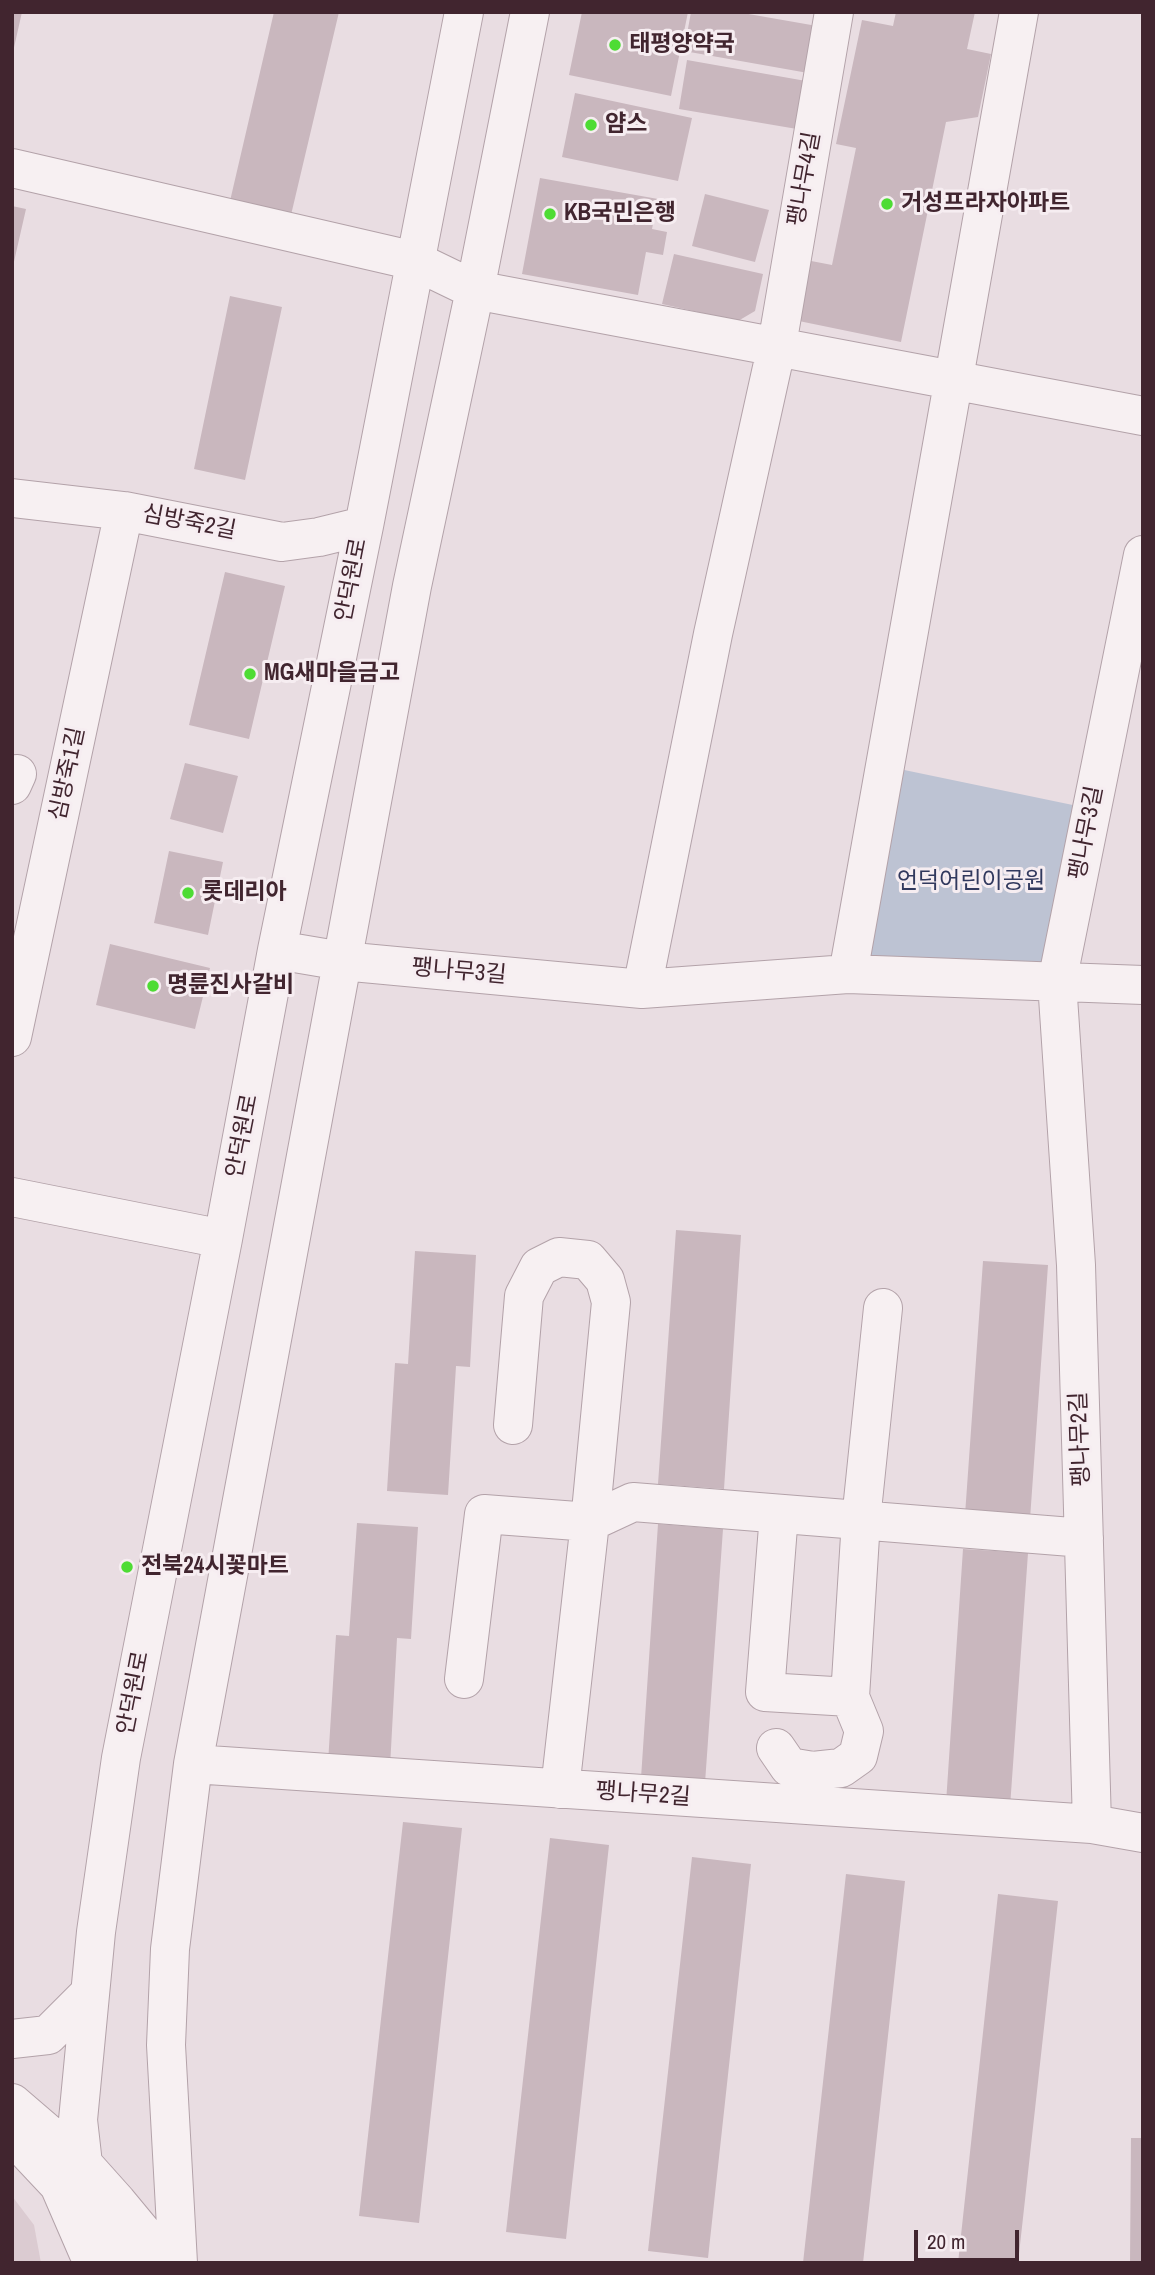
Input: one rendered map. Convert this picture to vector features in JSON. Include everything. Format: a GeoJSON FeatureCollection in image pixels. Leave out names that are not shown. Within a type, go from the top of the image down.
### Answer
{"type":"FeatureCollection","features":[{"type":"Feature","properties":{"kind":"street","name":"안덕원로"},"geometry":{"type":"LineString","coordinates":[[114,2263],[83,2164],[78,2120],[96,1932],[121,1758],[277,950],[464,12]]}},
{"type":"Feature","properties":{"kind":"street"},"geometry":{"type":"LineString","coordinates":[[178,2263],[166,2045],[170,1949],[193,1764],[412,586],[475,290],[530,12]]}},
{"type":"Feature","properties":{"kind":"street","name":"팽나무4길"},"geometry":{"type":"LineString","coordinates":[[642,989],[713,634],[777,345],[834,12]]}},
{"type":"Feature","properties":{"kind":"street"},"geometry":{"type":"LineString","coordinates":[[848,974],[1019,12]]}},
{"type":"Feature","properties":{"kind":"street"},"geometry":{"type":"LineString","coordinates":[[12,168],[415,261],[475,290],[1143,416]]}},
{"type":"Feature","properties":{"kind":"street","name":"심방죽2길"},"geometry":{"type":"LineString","coordinates":[[12,498],[124,511],[282,542],[319,537],[363,526]]}},
{"type":"Feature","properties":{"kind":"street","name":"심방죽1길"},"geometry":{"type":"LineString","coordinates":[[12,1037],[124,511]]}},
{"type":"Feature","properties":{"kind":"street","name":"팽나무3길"},"geometry":{"type":"LineString","coordinates":[[1076,1265],[1057,982],[1143,555]]}},
{"type":"Feature","properties":{"kind":"street","name":"팽나무3길"},"geometry":{"type":"LineString","coordinates":[[277,950],[342,961],[642,989],[848,974],[1143,985]]}},
{"type":"Feature","properties":{"kind":"street"},"geometry":{"type":"LineString","coordinates":[[12,1197],[223,1240]]}},
{"type":"Feature","properties":{"kind":"street"},"geometry":{"type":"LineString","coordinates":[[513,1425],[524,1296],[539,1267],[559,1257],[588,1260],[604,1280],[611,1302],[561,1789]]}},
{"type":"Feature","properties":{"kind":"street","name":"팽나무2길"},"geometry":{"type":"LineString","coordinates":[[1076,1265],[1092,1824]]}},
{"type":"Feature","properties":{"kind":"street"},"geometry":{"type":"LineString","coordinates":[[776,1748],[789,1767],[813,1771],[841,1768],[858,1756],[864,1731],[850,1697],[861,1520],[883,1308]]}},
{"type":"Feature","properties":{"kind":"street"},"geometry":{"type":"LineString","coordinates":[[464,1679],[484,1514],[590,1522],[633,1502],[1084,1538]]}},
{"type":"Feature","properties":{"kind":"street"},"geometry":{"type":"LineString","coordinates":[[779,1514],[765,1692],[850,1697]]}},
{"type":"Feature","properties":{"kind":"street","name":"팽나무2길"},"geometry":{"type":"LineString","coordinates":[[193,1764],[1092,1824],[1143,1833]]}},
{"type":"Feature","properties":{"kind":"street","name":"팽나무2길"},"geometry":{"type":"LineString","coordinates":[[1092,1824],[1143,1819]]}},
{"type":"Feature","properties":{"kind":"street"},"geometry":{"type":"LineString","coordinates":[[12,2039],[48,2035],[90,1993]]}},
{"type":"Feature","properties":{"kind":"street"},"geometry":{"type":"LineString","coordinates":[[12,2103],[83,2164],[146,2237],[152,2263]]}},
{"type":"Feature","properties":{"kind":"street"},"geometry":{"type":"LineString","coordinates":[[12,2135],[59,2185],[93,2263]]}},
{"type":"Feature","properties":{"kind":"shaded area"},"geometry":{"type":"Polygon","coordinates":[[[12,2196],[34,2225],[41,2263],[12,2263],[12,2196]]]}},
{"type":"Feature","properties":{"kind":"green space","name":"언덕어린이공원"},"geometry":{"type":"Polygon","coordinates":[[[885,766],[1092,809],[1049,981],[848,974],[885,766]]]}},
{"type":"Feature","properties":{"kind":"building"},"geometry":{"type":"Polygon","coordinates":[[[12,12],[22,12],[13,52],[12,52],[12,12]]]}},
{"type":"Feature","properties":{"kind":"building"},"geometry":{"type":"Polygon","coordinates":[[[274,12],[339,12],[291,215],[230,201],[274,12]]]}},
{"type":"Feature","properties":{"kind":"building"},"geometry":{"type":"Polygon","coordinates":[[[582,12],[688,12],[671,96],[569,75],[582,12]]]}},
{"type":"Feature","properties":{"kind":"building"},"geometry":{"type":"Polygon","coordinates":[[[691,12],[737,12],[817,26],[808,73],[684,51],[691,12]]]}},
{"type":"Feature","properties":{"kind":"building","name":"거성프라자아파트"},"geometry":{"type":"Polygon","coordinates":[[[896,12],[975,12],[967,49],[991,54],[978,117],[946,122],[901,342],[794,320],[806,260],[832,265],[856,148],[836,144],[862,20],[893,26],[896,12]]]}},
{"type":"Feature","properties":{"kind":"building"},"geometry":{"type":"Polygon","coordinates":[[[687,60],[806,81],[797,129],[679,109],[687,60]]]}},
{"type":"Feature","properties":{"kind":"building"},"geometry":{"type":"Polygon","coordinates":[[[575,93],[692,118],[678,181],[562,157],[575,93]]]}},
{"type":"Feature","properties":{"kind":"building"},"geometry":{"type":"Polygon","coordinates":[[[540,178],[658,199],[652,229],[667,232],[663,255],[646,252],[638,295],[522,274],[540,178]]]}},
{"type":"Feature","properties":{"kind":"building"},"geometry":{"type":"Polygon","coordinates":[[[705,194],[769,210],[755,262],[692,246],[705,194]]]}},
{"type":"Feature","properties":{"kind":"building"},"geometry":{"type":"Polygon","coordinates":[[[12,206],[26,209],[13,266],[12,265],[12,206]]]}},
{"type":"Feature","properties":{"kind":"building"},"geometry":{"type":"Polygon","coordinates":[[[674,254],[763,274],[755,311],[738,321],[662,304],[674,254]]]}},
{"type":"Feature","properties":{"kind":"building"},"geometry":{"type":"Polygon","coordinates":[[[230,296],[282,307],[245,480],[194,469],[230,296]]]}},
{"type":"Feature","properties":{"kind":"building"},"geometry":{"type":"Polygon","coordinates":[[[225,572],[285,586],[249,739],[189,725],[225,572]]]}},
{"type":"Feature","properties":{"kind":"building"},"geometry":{"type":"Polygon","coordinates":[[[185,763],[238,776],[223,833],[170,819],[185,763]]]}},
{"type":"Feature","properties":{"kind":"building","name":"롯데리아"},"geometry":{"type":"Polygon","coordinates":[[[169,851],[223,862],[208,935],[154,923],[169,851]]]}},
{"type":"Feature","properties":{"kind":"building","name":"명륜진사갈비"},"geometry":{"type":"Polygon","coordinates":[[[110,944],[210,968],[195,1029],[96,1005],[110,944]]]}},
{"type":"Feature","properties":{"kind":"building"},"geometry":{"type":"Polygon","coordinates":[[[676,1230],[741,1235],[724,1489],[658,1484],[676,1230]]]}},
{"type":"Feature","properties":{"kind":"building"},"geometry":{"type":"Polygon","coordinates":[[[415,1251],[476,1255],[470,1367],[456,1366],[448,1495],[387,1491],[395,1363],[408,1364],[415,1251]]]}},
{"type":"Feature","properties":{"kind":"building"},"geometry":{"type":"Polygon","coordinates":[[[983,1261],[1048,1265],[1030,1519],[965,1515],[983,1261]]]}},
{"type":"Feature","properties":{"kind":"building"},"geometry":{"type":"Polygon","coordinates":[[[357,1523],[418,1527],[411,1639],[397,1638],[390,1767],[328,1763],[336,1635],[349,1636],[357,1523]]]}},
{"type":"Feature","properties":{"kind":"building"},"geometry":{"type":"Polygon","coordinates":[[[658,1524],[723,1529],[705,1783],[641,1778],[658,1524]]]}},
{"type":"Feature","properties":{"kind":"building"},"geometry":{"type":"Polygon","coordinates":[[[963,1549],[1028,1553],[1010,1807],[946,1803],[963,1549]]]}},
{"type":"Feature","properties":{"kind":"building"},"geometry":{"type":"Polygon","coordinates":[[[403,1822],[462,1828],[419,2223],[359,2216],[403,1822]]]}},
{"type":"Feature","properties":{"kind":"building"},"geometry":{"type":"Polygon","coordinates":[[[550,1838],[609,1845],[566,2239],[506,2232],[550,1838]]]}},
{"type":"Feature","properties":{"kind":"building"},"geometry":{"type":"Polygon","coordinates":[[[692,1857],[751,1864],[708,2258],[648,2251],[692,1857]]]}},
{"type":"Feature","properties":{"kind":"building"},"geometry":{"type":"Polygon","coordinates":[[[846,1874],[905,1881],[863,2263],[803,2263],[846,1874]]]}},
{"type":"Feature","properties":{"kind":"building"},"geometry":{"type":"Polygon","coordinates":[[[998,1894],[1058,1901],[1018,2263],[958,2263],[998,1894]]]}},
{"type":"Feature","properties":{"kind":"building"},"geometry":{"type":"Polygon","coordinates":[[[1131,2138],[1143,2138],[1143,2263],[1130,2263],[1131,2138]]]}},
{"type":"Feature","properties":{"kind":"place","name":"태평양약국"},"geometry":{"type":"Point","coordinates":[615,45]}},
{"type":"Feature","properties":{"kind":"place","name":"얌스"},"geometry":{"type":"Point","coordinates":[591,125]}},
{"type":"Feature","properties":{"kind":"place","name":"거성프라자아파트"},"geometry":{"type":"Point","coordinates":[887,204]}},
{"type":"Feature","properties":{"kind":"place","name":"KB국민은행"},"geometry":{"type":"Point","coordinates":[550,214]}},
{"type":"Feature","properties":{"kind":"place","name":"MG새마을금고"},"geometry":{"type":"Point","coordinates":[250,674]}},
{"type":"Feature","properties":{"kind":"place","name":"롯데리아"},"geometry":{"type":"Point","coordinates":[188,893]}},
{"type":"Feature","properties":{"kind":"place","name":"명륜진사갈비"},"geometry":{"type":"Point","coordinates":[153,986]}},
{"type":"Feature","properties":{"kind":"place","name":"전북24시꽃마트"},"geometry":{"type":"Point","coordinates":[127,1567]}}]}
